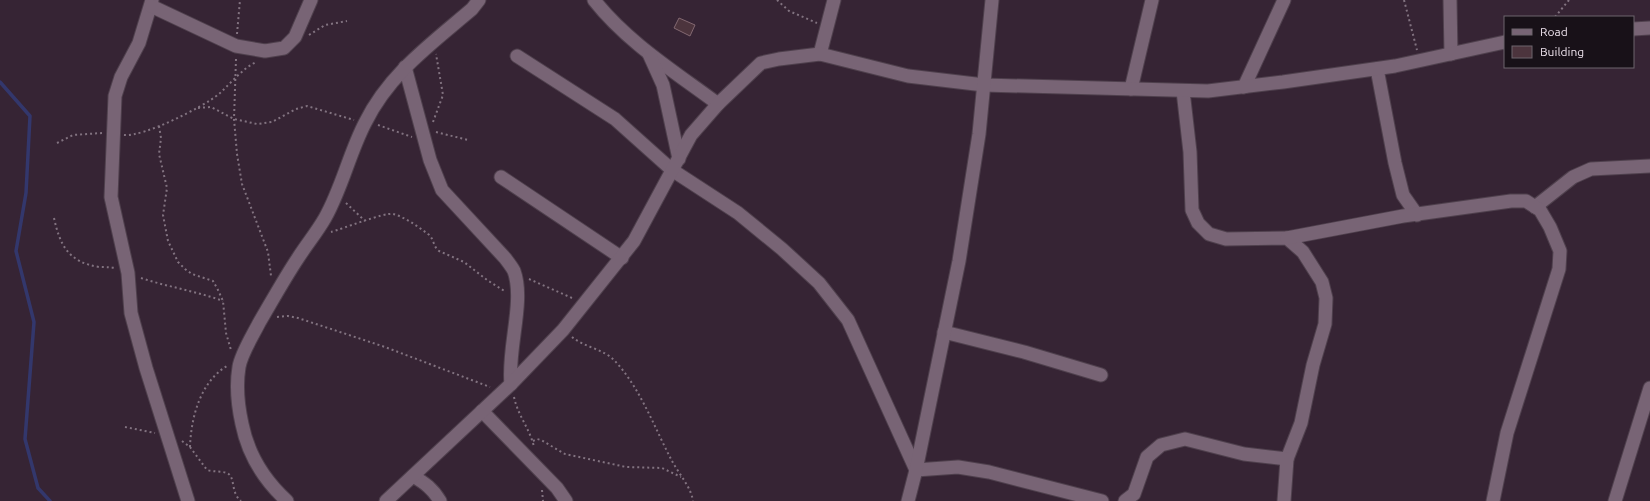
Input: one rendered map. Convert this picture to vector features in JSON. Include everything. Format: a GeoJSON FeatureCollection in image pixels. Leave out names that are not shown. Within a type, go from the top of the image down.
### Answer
{"type":"FeatureCollection","features":[{"type":"Feature","properties":{"kind":"street"},"geometry":{"type":"LineString","coordinates":[[188,501],[166,435],[131,313],[128,273],[111,198],[115,96],[121,77],[139,43],[152,3],[236,46],[265,51],[284,48],[295,37],[311,0]]}},
{"type":"Feature","properties":{"kind":"street"},"geometry":{"type":"LineString","coordinates":[[287,501],[264,475],[245,440],[240,416],[237,387],[238,363],[291,269],[325,218],[338,191],[355,143],[366,121],[385,91],[405,66],[472,9],[479,0]]}},
{"type":"Feature","properties":{"kind":"street"},"geometry":{"type":"LineString","coordinates":[[594,0],[607,16],[648,52],[718,104]]}},
{"type":"Feature","properties":{"kind":"street"},"geometry":{"type":"LineString","coordinates":[[820,54],[834,0]]}},
{"type":"Feature","properties":{"kind":"street"},"geometry":{"type":"LineString","coordinates":[[908,501],[916,470],[959,261],[979,134],[992,0]]}},
{"type":"Feature","properties":{"kind":"street"},"geometry":{"type":"LineString","coordinates":[[1131,89],[1152,0]]}},
{"type":"Feature","properties":{"kind":"street"},"geometry":{"type":"LineString","coordinates":[[1244,87],[1284,0]]}},
{"type":"Feature","properties":{"kind":"street"},"geometry":{"type":"LineString","coordinates":[[1450,0],[1451,54]]}},
{"type":"Feature","properties":{"kind":"street"},"geometry":{"type":"LineString","coordinates":[[1634,29],[1650,28]]}},
{"type":"Feature","properties":{"kind":"street"},"geometry":{"type":"LineString","coordinates":[[386,501],[507,387],[563,330],[622,258],[643,227],[691,135],[703,119],[761,63],[779,59],[820,54],[908,76],[984,85],[1183,92],[1244,87],[1377,68],[1420,61],[1504,42]]}},
{"type":"Feature","properties":{"kind":"street"},"geometry":{"type":"LineString","coordinates":[[648,52],[662,85],[675,164]]}},
{"type":"Feature","properties":{"kind":"street"},"geometry":{"type":"LineString","coordinates":[[517,56],[615,119],[675,164],[782,249],[819,283],[848,320],[916,470]]}},
{"type":"Feature","properties":{"kind":"street"},"geometry":{"type":"LineString","coordinates":[[405,66],[426,137],[430,160],[442,190],[505,258],[514,271],[517,299],[507,387]]}},
{"type":"Feature","properties":{"kind":"street"},"geometry":{"type":"LineString","coordinates":[[1377,68],[1395,163],[1403,195],[1417,215]]}},
{"type":"Feature","properties":{"kind":"street"},"geometry":{"type":"LineString","coordinates":[[1183,92],[1190,152],[1192,210],[1198,223],[1209,234],[1226,239],[1287,238],[1417,215],[1511,201],[1526,201],[1540,210],[1550,227],[1560,251],[1559,269],[1507,433],[1493,501]]}},
{"type":"Feature","properties":{"kind":"street"},"geometry":{"type":"LineString","coordinates":[[1535,207],[1573,177],[1591,169],[1650,166]]}},
{"type":"Feature","properties":{"kind":"street"},"geometry":{"type":"LineString","coordinates":[[501,177],[622,258]]}},
{"type":"Feature","properties":{"kind":"street"},"geometry":{"type":"LineString","coordinates":[[1284,501],[1287,459],[1301,423],[1313,365],[1325,324],[1326,298],[1322,282],[1303,252],[1287,238]]}},
{"type":"Feature","properties":{"kind":"street"},"geometry":{"type":"LineString","coordinates":[[944,332],[1024,352],[1101,375]]}},
{"type":"Feature","properties":{"kind":"street"},"geometry":{"type":"LineString","coordinates":[[1615,501],[1650,388]]}},
{"type":"Feature","properties":{"kind":"street"},"geometry":{"type":"LineString","coordinates":[[482,411],[557,488],[566,501]]}},
{"type":"Feature","properties":{"kind":"street"},"geometry":{"type":"LineString","coordinates":[[1125,501],[1134,494],[1147,457],[1161,445],[1185,440],[1244,454],[1287,459]]}},
{"type":"Feature","properties":{"kind":"street"},"geometry":{"type":"LineString","coordinates":[[916,470],[958,467],[989,472],[1102,501]]}},
{"type":"Feature","properties":{"kind":"street"},"geometry":{"type":"LineString","coordinates":[[413,476],[426,483],[440,501]]}},
{"type":"Feature","properties":{"kind":"path"},"geometry":{"type":"LineString","coordinates":[[240,0],[236,46],[234,119],[237,154],[242,184],[268,252],[273,300]]}},
{"type":"Feature","properties":{"kind":"path"},"geometry":{"type":"LineString","coordinates":[[777,0],[789,12],[826,28]]}},
{"type":"Feature","properties":{"kind":"path"},"geometry":{"type":"LineString","coordinates":[[1404,0],[1420,61]]}},
{"type":"Feature","properties":{"kind":"path"},"geometry":{"type":"LineString","coordinates":[[1557,16],[1569,0]]}},
{"type":"Feature","properties":{"kind":"path"},"geometry":{"type":"LineString","coordinates":[[426,137],[443,95],[433,42]]}},
{"type":"Feature","properties":{"kind":"path"},"geometry":{"type":"LineString","coordinates":[[57,143],[67,137],[80,134],[100,133],[128,136],[159,126],[197,108],[217,95],[235,80]]}},
{"type":"Feature","properties":{"kind":"path"},"geometry":{"type":"LineString","coordinates":[[197,108],[206,107],[216,109],[234,119],[264,124],[272,122],[296,109],[307,106],[351,119],[366,121],[426,137],[468,140]]}},
{"type":"Feature","properties":{"kind":"path"},"geometry":{"type":"LineString","coordinates":[[159,126],[161,138],[159,154],[167,188],[163,215],[168,241],[172,253],[185,269],[192,274],[213,282],[218,290],[223,301],[227,342],[238,363],[216,374],[203,394],[194,415],[190,447]]}},
{"type":"Feature","properties":{"kind":"path"},"geometry":{"type":"LineString","coordinates":[[338,191],[351,208],[365,221]]}},
{"type":"Feature","properties":{"kind":"path"},"geometry":{"type":"LineString","coordinates":[[311,240],[386,214],[392,214],[404,218],[429,235],[436,249],[464,262],[487,280],[517,299]]}},
{"type":"Feature","properties":{"kind":"path"},"geometry":{"type":"LineString","coordinates":[[514,271],[538,284],[584,303]]}},
{"type":"Feature","properties":{"kind":"path"},"geometry":{"type":"LineString","coordinates":[[259,324],[270,318],[280,316],[298,318],[392,350],[478,384],[507,387]]}},
{"type":"Feature","properties":{"kind":"path"},"geometry":{"type":"LineString","coordinates":[[563,330],[576,340],[614,359],[623,370],[645,405],[682,478],[690,490],[693,501]]}},
{"type":"Feature","properties":{"kind":"path"},"geometry":{"type":"LineString","coordinates":[[125,427],[177,438],[190,447],[208,470],[230,475],[233,478],[234,493],[241,501]]}},
{"type":"Feature","properties":{"kind":"path"},"geometry":{"type":"LineString","coordinates":[[532,441],[541,440],[565,454],[626,467],[662,468],[682,478]]}},
{"type":"Feature","properties":{"kind":"building"},"geometry":{"type":"Polygon","coordinates":[[[679,18],[695,25],[690,36],[674,28],[679,18]]]}},
{"type":"Feature","properties":{"kind":"waterway"},"geometry":{"type":"LineString","coordinates":[[0,82],[30,116],[26,193],[16,251],[34,322],[25,439],[38,488],[50,501]]}}]}
